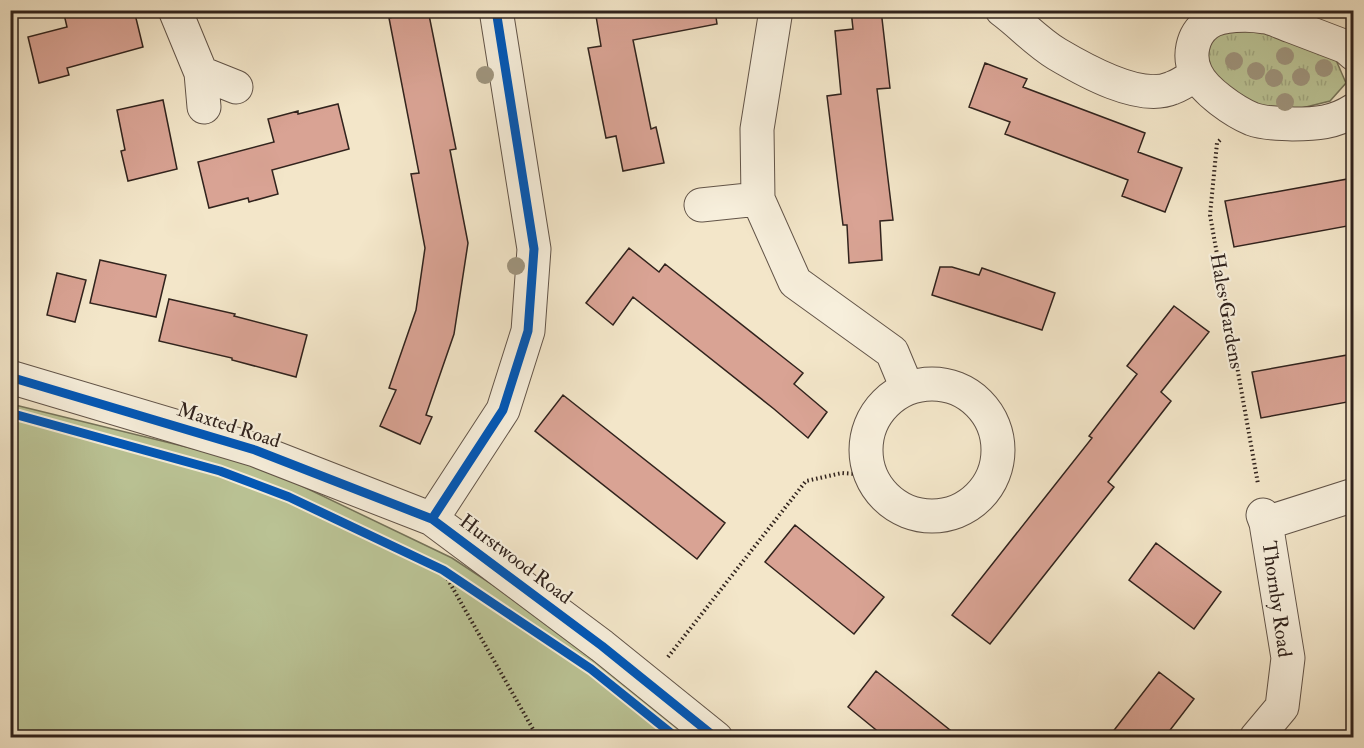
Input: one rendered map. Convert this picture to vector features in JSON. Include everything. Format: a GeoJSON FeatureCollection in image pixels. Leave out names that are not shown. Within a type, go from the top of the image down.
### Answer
{"type":"FeatureCollection","features":[{"type":"Feature","properties":{"kind":"street"},"geometry":{"type":"LineString","coordinates":[[175,10],[201,73],[204,107]]}},
{"type":"Feature","properties":{"kind":"street","name":"Hurstwood Road"},"geometry":{"type":"LineString","coordinates":[[496,10],[534,249],[528,331],[503,410],[432,519],[593,639],[716,738]]}},
{"type":"Feature","properties":{"kind":"street"},"geometry":{"type":"LineString","coordinates":[[776,10],[757,129],[758,199],[795,282],[892,352],[907,388]]}},
{"type":"Feature","properties":{"kind":"street"},"geometry":{"type":"LineString","coordinates":[[1006,12],[1055,53],[1132,90],[1171,89],[1196,74]]}},
{"type":"Feature","properties":{"kind":"street"},"geometry":{"type":"LineString","coordinates":[[1353,54],[1346,47],[1265,17],[1222,14],[1199,31],[1192,47],[1192,60],[1196,74],[1217,97],[1242,114],[1264,123],[1312,124],[1340,119],[1353,110]]}},
{"type":"Feature","properties":{"kind":"street"},"geometry":{"type":"LineString","coordinates":[[201,73],[236,87]]}},
{"type":"Feature","properties":{"kind":"street"},"geometry":{"type":"LineString","coordinates":[[701,205],[758,199]]}},
{"type":"Feature","properties":{"kind":"street","name":"Maxted Road"},"geometry":{"type":"LineString","coordinates":[[10,377],[255,450],[432,519]]}},
{"type":"Feature","properties":{"kind":"street"},"geometry":{"type":"LineString","coordinates":[[924,384],[956,388],[985,410],[995,428],[999,448],[994,476],[975,501],[948,515],[907,513],[882,495],[869,475],[865,447],[872,420],[907,388],[924,384]]}},
{"type":"Feature","properties":{"kind":"street","name":"Thornby Road"},"geometry":{"type":"LineString","coordinates":[[1256,738],[1282,707],[1288,658],[1264,519],[1353,495]]}},
{"type":"Feature","properties":{"kind":"path"},"geometry":{"type":"LineString","coordinates":[[648,683],[806,481],[842,473],[869,475]]}},
{"type":"Feature","properties":{"kind":"path"},"geometry":{"type":"LineString","coordinates":[[432,565],[462,583]]}},
{"type":"Feature","properties":{"kind":"path"},"geometry":{"type":"LineString","coordinates":[[443,570],[538,738]]}},
{"type":"Feature","properties":{"kind":"green space"},"geometry":{"type":"Polygon","coordinates":[[[1235,28],[1265,32],[1336,60],[1346,83],[1330,101],[1274,115],[1236,93],[1211,71],[1204,53],[1211,35],[1235,28]]]}},
{"type":"Feature","properties":{"kind":"green space"},"geometry":{"type":"Polygon","coordinates":[[[11,404],[256,464],[452,558],[599,655],[697,738],[11,738],[11,404]]]}},
{"type":"Feature","properties":{"kind":"building"},"geometry":{"type":"Polygon","coordinates":[[[63,10],[134,10],[143,47],[67,68],[69,75],[39,83],[28,37],[67,27],[63,10]]]}},
{"type":"Feature","properties":{"kind":"building"},"geometry":{"type":"Polygon","coordinates":[[[428,10],[456,149],[450,150],[468,243],[454,334],[426,415],[432,417],[420,444],[380,426],[396,390],[389,388],[416,310],[425,248],[411,174],[419,173],[389,18],[428,10]]]}},
{"type":"Feature","properties":{"kind":"building"},"geometry":{"type":"Polygon","coordinates":[[[595,10],[715,10],[717,24],[633,40],[651,129],[656,127],[664,163],[623,171],[616,136],[606,138],[588,48],[601,46],[595,10]]]}},
{"type":"Feature","properties":{"kind":"building"},"geometry":{"type":"Polygon","coordinates":[[[851,10],[881,10],[890,88],[877,89],[893,220],[880,221],[882,260],[849,263],[847,225],[843,225],[827,96],[841,94],[835,31],[853,29],[851,10]]]}},
{"type":"Feature","properties":{"kind":"building"},"geometry":{"type":"Polygon","coordinates":[[[985,63],[1027,79],[1023,87],[1145,133],[1138,152],[1182,168],[1165,212],[1122,196],[1128,180],[1005,134],[1010,122],[969,107],[985,63]]]}},
{"type":"Feature","properties":{"kind":"building"},"geometry":{"type":"Polygon","coordinates":[[[163,100],[177,169],[128,181],[121,151],[125,150],[117,110],[163,100]]]}},
{"type":"Feature","properties":{"kind":"building"},"geometry":{"type":"Polygon","coordinates":[[[338,104],[349,149],[272,170],[278,194],[249,202],[248,198],[209,208],[198,162],[274,142],[268,119],[338,104]]]}},
{"type":"Feature","properties":{"kind":"building"},"geometry":{"type":"Polygon","coordinates":[[[1353,178],[1353,225],[1234,247],[1225,201],[1353,178]]]}},
{"type":"Feature","properties":{"kind":"building"},"geometry":{"type":"Polygon","coordinates":[[[629,248],[659,272],[665,264],[803,373],[794,384],[827,412],[808,438],[633,297],[613,325],[586,303],[629,248]]]}},
{"type":"Feature","properties":{"kind":"building"},"geometry":{"type":"Polygon","coordinates":[[[100,260],[166,275],[156,317],[90,303],[100,260]]]}},
{"type":"Feature","properties":{"kind":"building"},"geometry":{"type":"Polygon","coordinates":[[[940,267],[952,267],[979,275],[982,268],[1055,293],[1042,330],[932,295],[940,267]]]}},
{"type":"Feature","properties":{"kind":"building"},"geometry":{"type":"Polygon","coordinates":[[[57,273],[86,280],[75,322],[47,315],[57,273]]]}},
{"type":"Feature","properties":{"kind":"building"},"geometry":{"type":"Polygon","coordinates":[[[169,299],[235,314],[234,316],[307,335],[296,377],[232,360],[232,358],[159,341],[169,299]]]}},
{"type":"Feature","properties":{"kind":"building"},"geometry":{"type":"Polygon","coordinates":[[[1174,306],[1209,332],[1161,392],[1171,401],[1108,482],[1114,487],[990,644],[952,615],[1092,438],[1089,436],[1137,374],[1127,366],[1174,306]]]}},
{"type":"Feature","properties":{"kind":"building"},"geometry":{"type":"Polygon","coordinates":[[[1353,354],[1353,401],[1261,418],[1252,372],[1353,354]]]}},
{"type":"Feature","properties":{"kind":"building"},"geometry":{"type":"Polygon","coordinates":[[[563,395],[725,523],[697,559],[535,431],[563,395]]]}},
{"type":"Feature","properties":{"kind":"building"},"geometry":{"type":"Polygon","coordinates":[[[795,525],[884,597],[854,634],[765,562],[795,525]]]}},
{"type":"Feature","properties":{"kind":"building"},"geometry":{"type":"Polygon","coordinates":[[[1156,543],[1221,592],[1194,629],[1129,580],[1156,543]]]}},
{"type":"Feature","properties":{"kind":"building"},"geometry":{"type":"Polygon","coordinates":[[[876,671],[960,738],[886,738],[848,707],[876,671]]]}},
{"type":"Feature","properties":{"kind":"building"},"geometry":{"type":"Polygon","coordinates":[[[1159,672],[1194,699],[1164,738],[1108,738],[1159,672]]]}},
{"type":"Feature","properties":{"kind":"cycle path"},"geometry":{"type":"LineString","coordinates":[[432,519],[503,410],[528,331],[534,249],[496,10]]}},
{"type":"Feature","properties":{"kind":"cycle path"},"geometry":{"type":"LineString","coordinates":[[10,377],[255,450],[432,519],[602,646],[716,738]]}},
{"type":"Feature","properties":{"kind":"cycle path"},"geometry":{"type":"LineString","coordinates":[[10,413],[220,471],[289,497],[443,570],[591,669],[677,738]]}}]}
